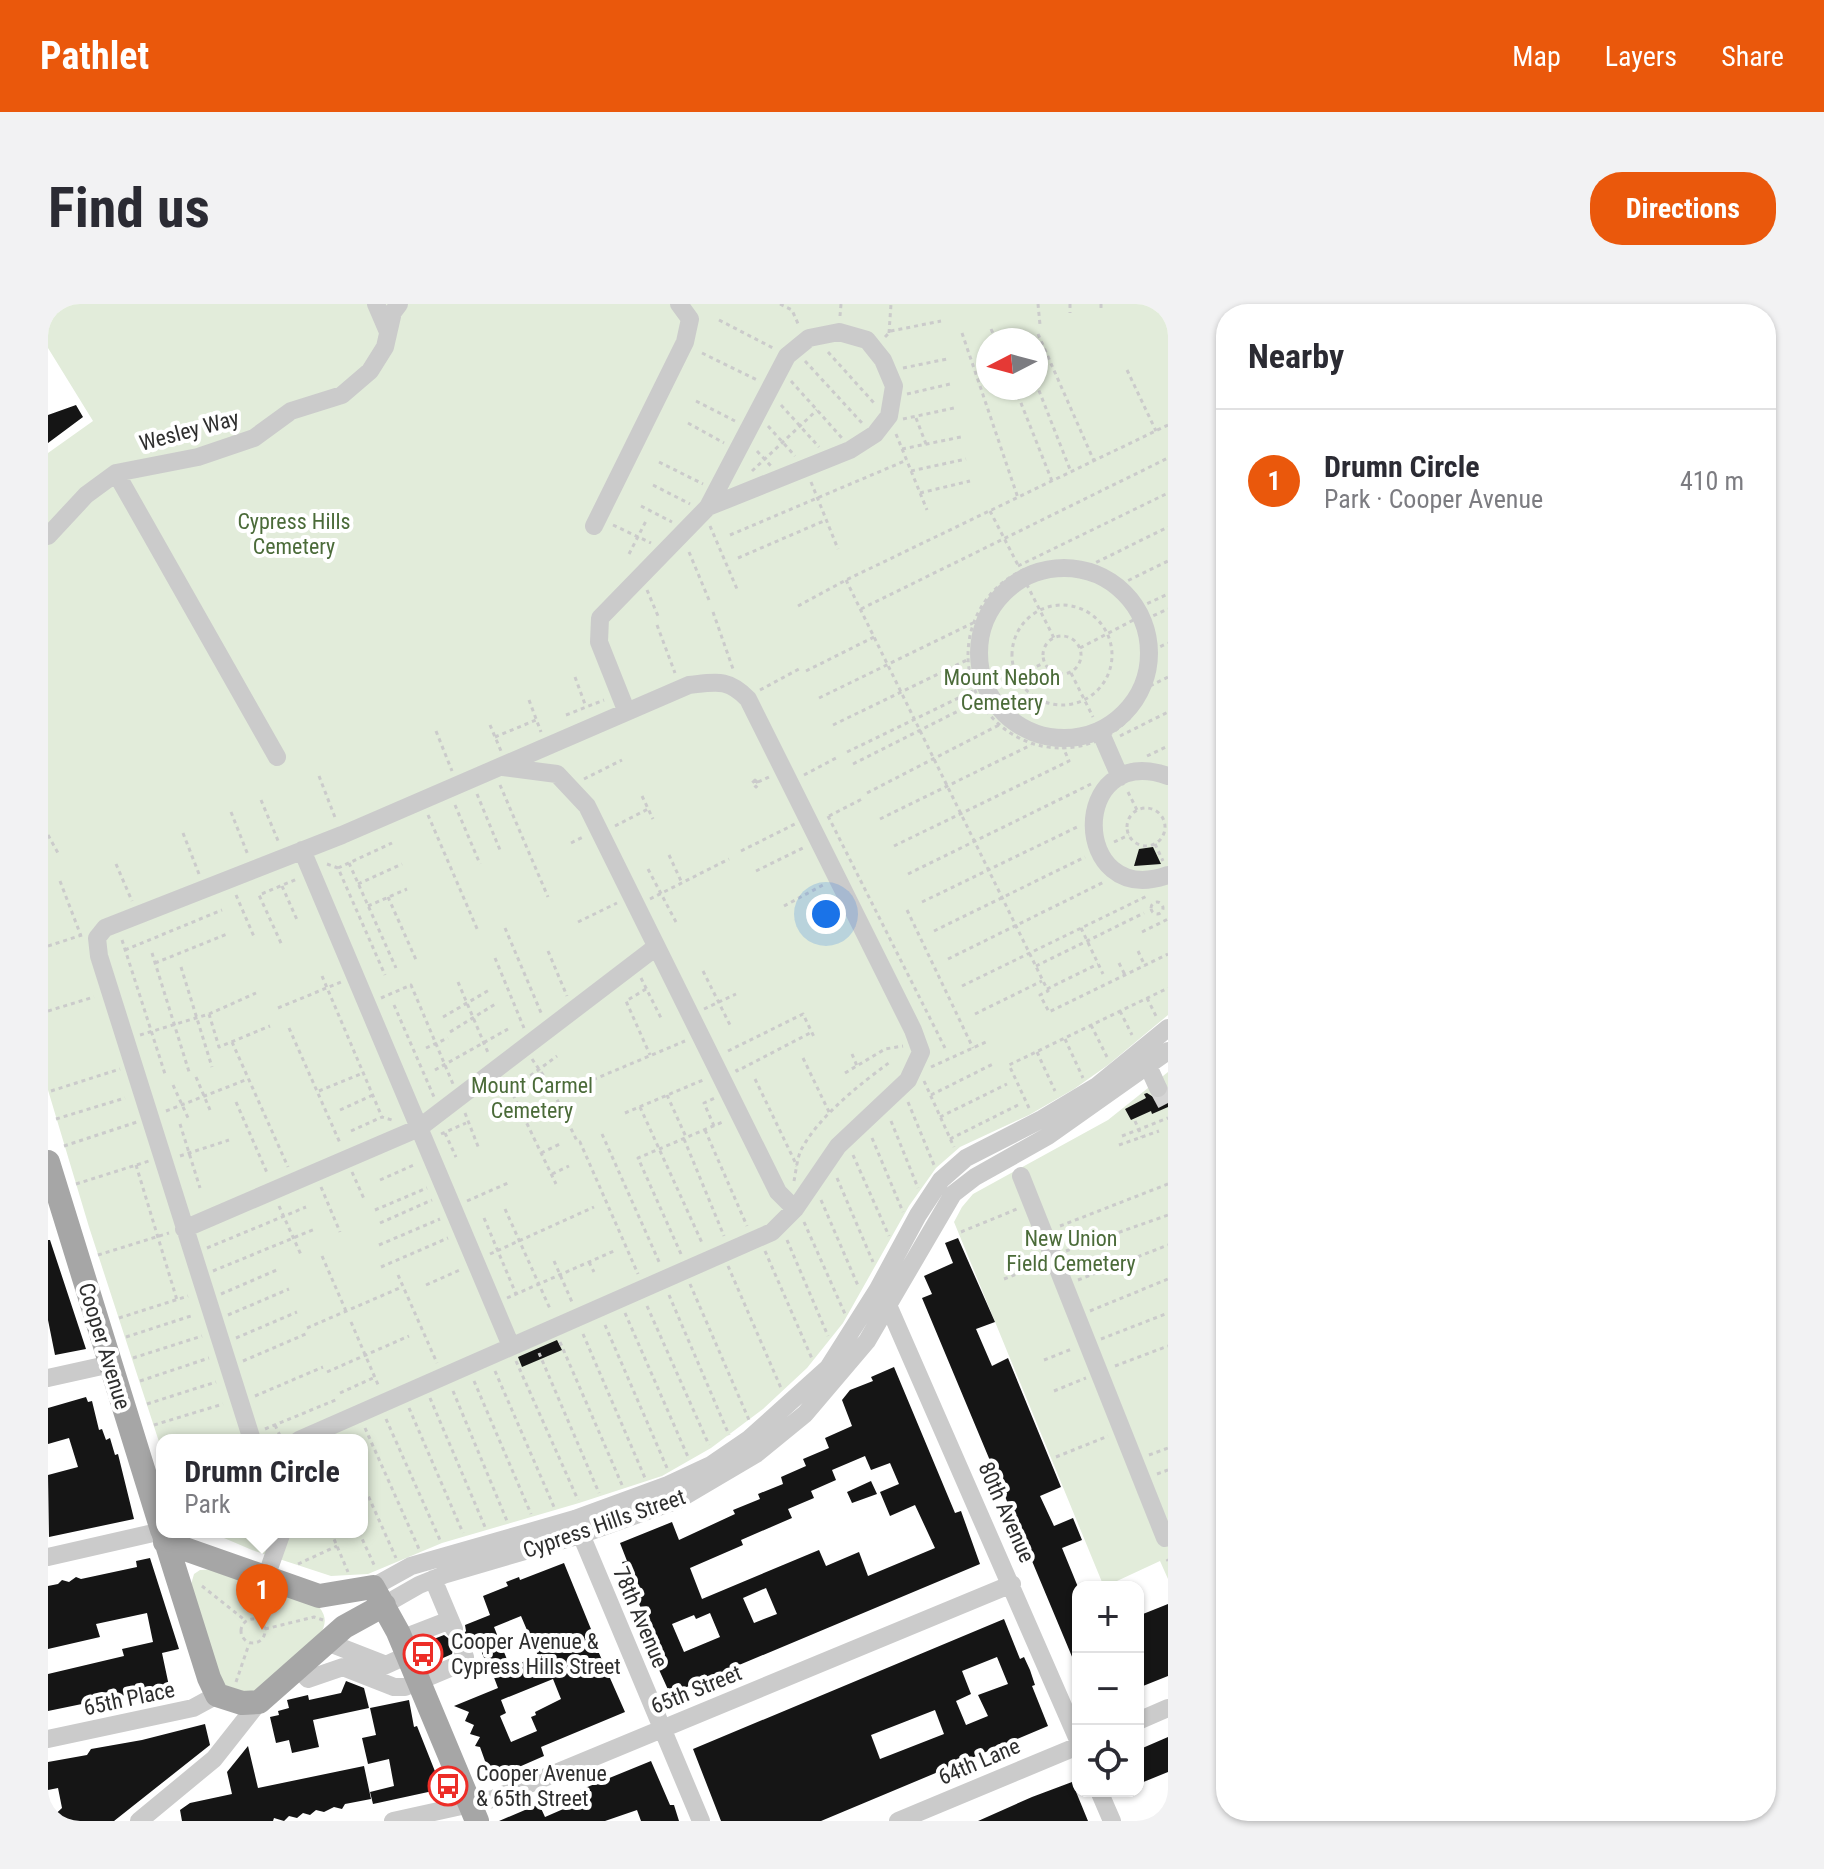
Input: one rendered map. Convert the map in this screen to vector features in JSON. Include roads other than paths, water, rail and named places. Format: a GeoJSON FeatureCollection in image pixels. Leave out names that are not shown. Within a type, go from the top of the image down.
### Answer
{"type":"FeatureCollection","features":[{"type":"Feature","properties":{"kind":"main road","name":"Cooper Avenue"},"geometry":{"type":"LineString","coordinates":[[56,1154],[61,1192],[122,1361],[156,1504]]}},
{"type":"Feature","properties":{"kind":"main road","name":"Cooper Avenue"},"geometry":{"type":"LineString","coordinates":[[165,1538],[226,1691]]}},
{"type":"Feature","properties":{"kind":"main road"},"geometry":{"type":"LineString","coordinates":[[173,1538],[319,1596],[378,1587],[394,1660],[418,1681],[474,1813]]}},
{"type":"Feature","properties":{"kind":"main road","name":"Cypress Hills Street"},"geometry":{"type":"LineString","coordinates":[[259,1702],[298,1668],[335,1644],[378,1587]]}},
{"type":"Feature","properties":{"kind":"main road"},"geometry":{"type":"LineString","coordinates":[[319,1596],[331,1613],[335,1644]]}},
{"type":"Feature","properties":{"kind":"main road"},"geometry":{"type":"LineString","coordinates":[[226,1691],[242,1703],[259,1702]]}},
{"type":"Feature","properties":{"kind":"street"},"geometry":{"type":"LineString","coordinates":[[376,304],[388,332]]}},
{"type":"Feature","properties":{"kind":"street","name":"Wesley Way"},"geometry":{"type":"LineString","coordinates":[[48,536],[86,495],[116,473],[198,457],[254,438],[291,411],[342,395],[370,371],[385,347],[393,312],[399,304]]}},
{"type":"Feature","properties":{"kind":"street"},"geometry":{"type":"LineString","coordinates":[[594,526],[685,342],[690,319],[679,304]]}},
{"type":"Feature","properties":{"kind":"street"},"geometry":{"type":"LineString","coordinates":[[623,702],[599,642],[600,618],[709,503],[770,390],[796,351],[839,332],[867,340],[883,360],[894,386],[887,418],[872,435],[852,449],[709,503]]}},
{"type":"Feature","properties":{"kind":"street"},"geometry":{"type":"LineString","coordinates":[[116,473],[277,757]]}},
{"type":"Feature","properties":{"kind":"street"},"geometry":{"type":"LineString","coordinates":[[1079,568],[1104,577],[1126,593],[1143,614],[1149,641],[1148,669],[1139,694],[1106,736],[1048,737],[1035,733],[1001,712],[980,693],[979,637],[988,612],[1021,571],[1079,568]]}},
{"type":"Feature","properties":{"kind":"street"},"geometry":{"type":"LineString","coordinates":[[251,1434],[184,1229],[158,1160],[150,1118],[99,956],[97,938],[111,926],[254,869],[301,860],[342,835],[501,768],[593,725],[623,702],[717,682],[736,687],[744,696],[918,1043],[921,1052],[917,1065],[908,1080],[846,1138],[772,1232],[312,1434]]}},
{"type":"Feature","properties":{"kind":"street"},"geometry":{"type":"LineString","coordinates":[[1106,736],[1120,777]]}},
{"type":"Feature","properties":{"kind":"street"},"geometry":{"type":"LineString","coordinates":[[552,745],[552,762],[557,774],[587,806],[778,1192],[794,1206]]}},
{"type":"Feature","properties":{"kind":"street"},"geometry":{"type":"LineString","coordinates":[[501,768],[557,774]]}},
{"type":"Feature","properties":{"kind":"street"},"geometry":{"type":"LineString","coordinates":[[1167,878],[1134,878],[1120,873],[1107,863],[1098,851],[1092,818],[1097,801],[1120,777],[1137,771],[1156,771],[1168,776]]}},
{"type":"Feature","properties":{"kind":"street"},"geometry":{"type":"LineString","coordinates":[[301,860],[355,976],[462,1232],[478,1260],[510,1346]]}},
{"type":"Feature","properties":{"kind":"street"},"geometry":{"type":"LineString","coordinates":[[184,1229],[419,1128],[458,1098],[501,1075],[527,1045],[656,947]]}},
{"type":"Feature","properties":{"kind":"street","name":"Cypress Hills Street"},"geometry":{"type":"LineString","coordinates":[[378,1587],[411,1566],[578,1519],[678,1500],[756,1454],[805,1414],[867,1341],[953,1194],[975,1177],[1048,1136],[1141,1052],[1162,1023]]}},
{"type":"Feature","properties":{"kind":"street","name":"Cypress Hills Street"},"geometry":{"type":"LineString","coordinates":[[378,1587],[433,1579],[711,1465],[749,1439],[828,1368],[941,1180],[966,1158],[1042,1119],[1097,1086],[1141,1052],[1168,1051]]}},
{"type":"Feature","properties":{"kind":"street"},"geometry":{"type":"LineString","coordinates":[[1141,1052],[1158,1088]]}},
{"type":"Feature","properties":{"kind":"street"},"geometry":{"type":"LineString","coordinates":[[1021,1176],[1165,1538],[1168,1537]]}},
{"type":"Feature","properties":{"kind":"street","name":"80th Avenue"},"geometry":{"type":"LineString","coordinates":[[888,1305],[1072,1726]]}},
{"type":"Feature","properties":{"kind":"street"},"geometry":{"type":"LineString","coordinates":[[48,1378],[122,1361]]}},
{"type":"Feature","properties":{"kind":"street","name":"78th Avenue"},"geometry":{"type":"LineString","coordinates":[[578,1519],[701,1821]]}},
{"type":"Feature","properties":{"kind":"street"},"geometry":{"type":"LineString","coordinates":[[48,1557],[156,1535]]}},
{"type":"Feature","properties":{"kind":"street"},"geometry":{"type":"LineString","coordinates":[[266,1577],[280,1538]]}},
{"type":"Feature","properties":{"kind":"street"},"geometry":{"type":"LineString","coordinates":[[335,1644],[394,1660],[452,1624],[433,1579]]}},
{"type":"Feature","properties":{"kind":"street","name":"65th Street"},"geometry":{"type":"LineString","coordinates":[[393,1821],[474,1813],[493,1799],[1012,1584]]}},
{"type":"Feature","properties":{"kind":"street"},"geometry":{"type":"LineString","coordinates":[[394,1660],[394,1687],[405,1687],[462,1663],[465,1657],[463,1652]]}},
{"type":"Feature","properties":{"kind":"street","name":"65th Place"},"geometry":{"type":"LineString","coordinates":[[48,1739],[193,1708],[226,1691]]}},
{"type":"Feature","properties":{"kind":"street","name":"Cypress Hills Street"},"geometry":{"type":"LineString","coordinates":[[139,1821],[214,1759],[259,1702]]}},
{"type":"Feature","properties":{"kind":"street"},"geometry":{"type":"LineString","coordinates":[[1144,1718],[1168,1708]]}},
{"type":"Feature","properties":{"kind":"street","name":"64th Lane"},"geometry":{"type":"LineString","coordinates":[[898,1821],[1072,1748]]}},
{"type":"Feature","properties":{"kind":"street"},"geometry":{"type":"LineString","coordinates":[[1102,1797],[1112,1821]]}},
{"type":"Feature","properties":{"kind":"tunnel"},"geometry":{"type":"LineString","coordinates":[[1158,1088],[1168,1107]]}},
{"type":"Feature","properties":{"kind":"place","name":"Drumn Circle"},"geometry":{"type":"Point","coordinates":[262,1630]}},
{"type":"Feature","properties":{"kind":"place","name":"Cooper Avenue & Cypress Hills Street"},"geometry":{"type":"Point","coordinates":[423,1654]}},
{"type":"Feature","properties":{"kind":"place","name":"Cooper Avenue & 65th Street"},"geometry":{"type":"Point","coordinates":[448,1786]}},
{"type":"Feature","properties":{"kind":"park label","name":"Cypress Hills Cemetery"},"geometry":{"type":"Point","coordinates":[294,534]}},
{"type":"Feature","properties":{"kind":"park label","name":"Mount Neboh Cemetery"},"geometry":{"type":"Point","coordinates":[1002,690]}},
{"type":"Feature","properties":{"kind":"park label","name":"Mount Carmel Cemetery"},"geometry":{"type":"Point","coordinates":[532,1098]}},
{"type":"Feature","properties":{"kind":"park label","name":"New Union Field Cemetery"},"geometry":{"type":"Point","coordinates":[1071,1250]}}]}
